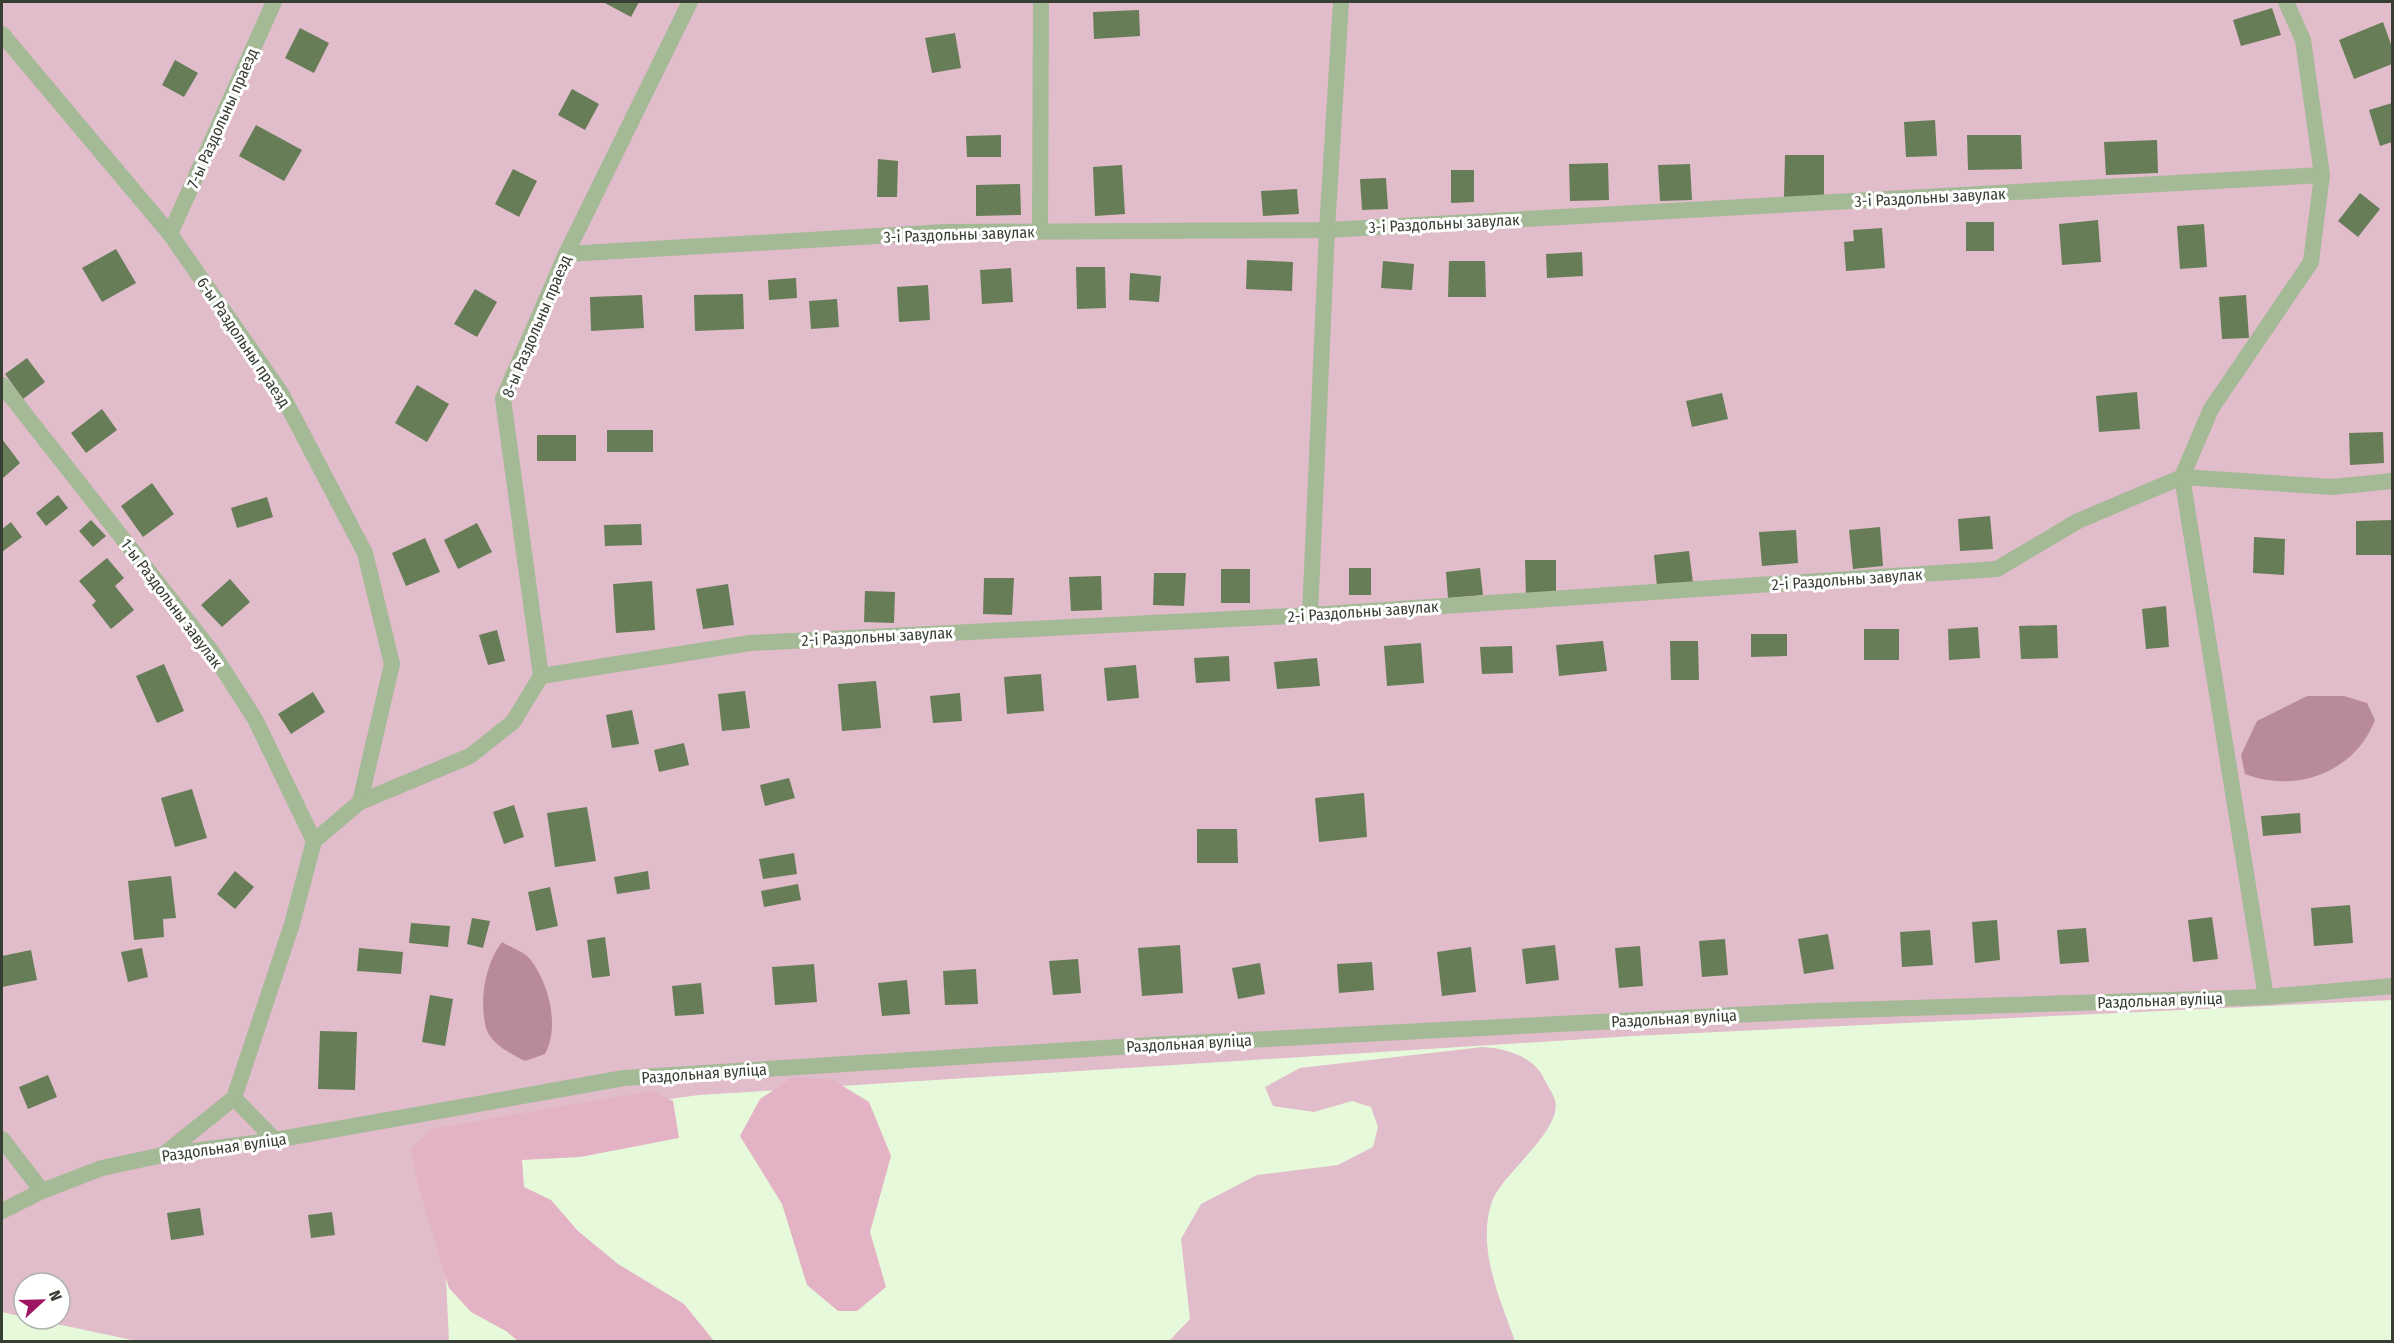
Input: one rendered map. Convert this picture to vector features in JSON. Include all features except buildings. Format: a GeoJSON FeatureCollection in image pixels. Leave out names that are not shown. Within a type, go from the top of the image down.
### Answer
{"type":"FeatureCollection","features":[{"type":"Feature","properties":{"kind":"street","name":"7-ы Раздольны праезд"},"geometry":{"type":"LineString","coordinates":[[170,234],[274,2]]}},
{"type":"Feature","properties":{"kind":"street","name":"8-ы Раздольны праезд"},"geometry":{"type":"LineString","coordinates":[[541,676],[503,399],[566,254],[690,2]]}},
{"type":"Feature","properties":{"kind":"street"},"geometry":{"type":"LineString","coordinates":[[1040,231],[1041,2]]}},
{"type":"Feature","properties":{"kind":"street"},"geometry":{"type":"LineString","coordinates":[[1310,615],[1327,230],[1341,2]]}},
{"type":"Feature","properties":{"kind":"street"},"geometry":{"type":"LineString","coordinates":[[2266,997],[2182,477],[2211,409],[2311,262],[2322,175],[2303,40],[2286,2]]}},
{"type":"Feature","properties":{"kind":"street","name":"6-ы Раздольны праезд"},"geometry":{"type":"LineString","coordinates":[[2,34],[170,234],[281,393],[365,553],[392,664],[360,802]]}},
{"type":"Feature","properties":{"kind":"street","name":"3-і Раздольны завулак"},"geometry":{"type":"LineString","coordinates":[[566,254],[946,232],[1327,230],[2322,175]]}},
{"type":"Feature","properties":{"kind":"street","name":"1-ы Раздольны завулак"},"geometry":{"type":"LineString","coordinates":[[2,385],[212,652],[255,719],[314,841]]}},
{"type":"Feature","properties":{"kind":"street","name":"2-і Раздольны завулак"},"geometry":{"type":"LineString","coordinates":[[541,676],[750,643],[1310,615],[1997,569],[2078,521],[2182,477],[2332,487],[2392,481]]}},
{"type":"Feature","properties":{"kind":"street"},"geometry":{"type":"LineString","coordinates":[[163,1155],[234,1098],[292,924],[314,841],[360,802],[470,756],[513,722],[541,676]]}},
{"type":"Feature","properties":{"kind":"street","name":"Раздольная вуліца"},"geometry":{"type":"LineString","coordinates":[[2,1211],[42,1191],[102,1168],[163,1155],[274,1140],[624,1078],[1167,1044],[1815,1011],[2266,997],[2392,986]]}},
{"type":"Feature","properties":{"kind":"street"},"geometry":{"type":"LineString","coordinates":[[234,1098],[274,1140]]}},
{"type":"Feature","properties":{"kind":"street"},"geometry":{"type":"LineString","coordinates":[[2,1139],[42,1191]]}},
{"type":"Feature","properties":{"kind":"shaded area"},"geometry":{"type":"Polygon","coordinates":[[[2,2],[2392,2],[2392,1000],[1633,1036],[699,1095],[439,1130],[449,1341],[137,1341],[72,1327],[72,1271],[12,1271],[12,1314],[2,1312],[2,2]]]}},
{"type":"Feature","properties":{"kind":"shaded area"},"geometry":{"type":"Polygon","coordinates":[[[2307,696],[2344,696],[2367,703],[2375,720],[2366,738],[2339,765],[2322,774],[2284,781],[2264,780],[2245,774],[2241,755],[2257,721],[2307,696]]]}},
{"type":"Feature","properties":{"kind":"shaded area"},"geometry":{"type":"Polygon","coordinates":[[[502,942],[530,959],[542,980],[550,1005],[552,1031],[545,1054],[525,1061],[497,1044],[486,1028],[483,1006],[485,983],[491,961],[502,942]]]}},
{"type":"Feature","properties":{"kind":"shaded area"},"geometry":{"type":"Polygon","coordinates":[[[1483,1047],[1508,1051],[1531,1063],[1542,1075],[1555,1100],[1555,1112],[1550,1124],[1542,1137],[1499,1188],[1488,1217],[1488,1253],[1492,1272],[1515,1341],[1169,1341],[1190,1319],[1181,1239],[1201,1204],[1257,1175],[1338,1165],[1373,1147],[1378,1127],[1371,1107],[1352,1101],[1314,1112],[1273,1106],[1265,1087],[1300,1068],[1483,1047]]]}},
{"type":"Feature","properties":{"kind":"shaded area"},"geometry":{"type":"Polygon","coordinates":[[[793,1077],[833,1080],[869,1102],[891,1156],[870,1232],[886,1287],[857,1311],[838,1311],[807,1285],[782,1204],[740,1136],[760,1099],[793,1077]]]}},
{"type":"Feature","properties":{"kind":"shaded area"},"geometry":{"type":"Polygon","coordinates":[[[652,1091],[673,1101],[679,1138],[580,1157],[522,1160],[524,1187],[551,1200],[578,1231],[618,1264],[684,1304],[714,1341],[518,1341],[506,1331],[471,1312],[449,1288],[417,1181],[411,1149],[432,1129],[652,1091]]]}}]}
